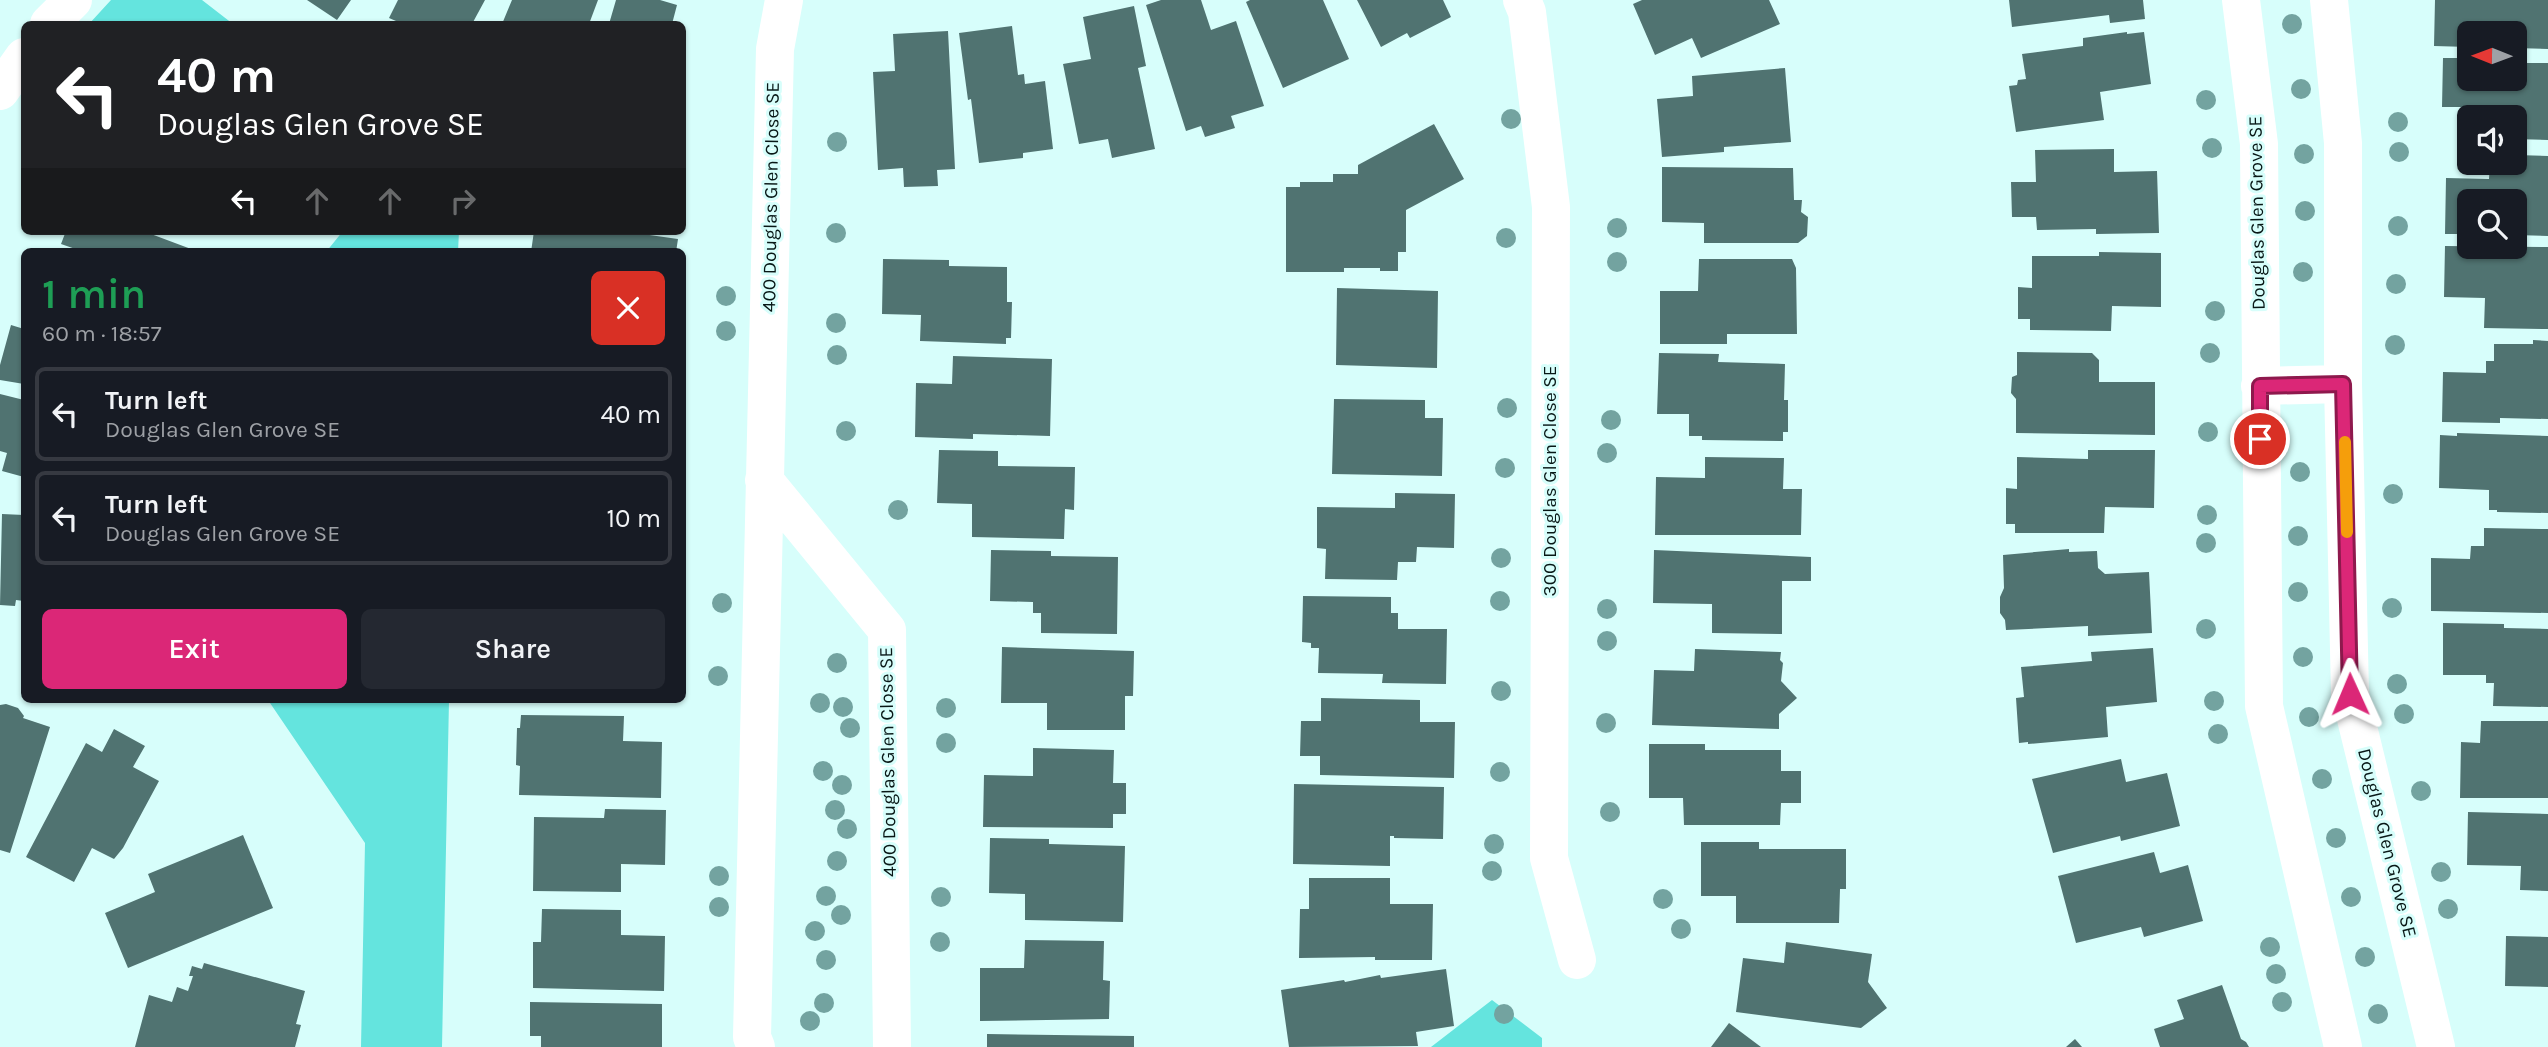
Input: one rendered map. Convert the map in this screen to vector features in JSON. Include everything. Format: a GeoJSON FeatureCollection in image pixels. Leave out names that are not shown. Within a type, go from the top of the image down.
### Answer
{"type":"FeatureCollection","features":[{"type":"Feature","properties":{"kind":"street"},"geometry":{"type":"LineString","coordinates":[[52,21],[73,0]]}},
{"type":"Feature","properties":{"kind":"street","name":"400 Douglas Glen Close SE"},"geometry":{"type":"LineString","coordinates":[[756,1047],[752,1037],[775,48],[784,0]]}},
{"type":"Feature","properties":{"kind":"street","name":"300 Douglas Glen Close SE"},"geometry":{"type":"LineString","coordinates":[[1522,0],[1527,12],[1551,206],[1549,858],[1577,960]]}},
{"type":"Feature","properties":{"kind":"street","name":"Douglas Glen Grove SE"},"geometry":{"type":"LineString","coordinates":[[2241,0],[2259,144],[2264,706],[2343,1047]]}},
{"type":"Feature","properties":{"kind":"street","name":"Douglas Glen Grove SE"},"geometry":{"type":"LineString","coordinates":[[2329,0],[2343,144],[2343,384],[2350,694],[2436,1047]]}},
{"type":"Feature","properties":{"kind":"street"},"geometry":{"type":"LineString","coordinates":[[0,91],[21,61]]}},
{"type":"Feature","properties":{"kind":"street"},"geometry":{"type":"LineString","coordinates":[[2260,386],[2343,384]]}},
{"type":"Feature","properties":{"kind":"street","name":"400 Douglas Glen Close SE"},"geometry":{"type":"LineString","coordinates":[[764,480],[887,630],[892,1047]]}},
{"type":"Feature","properties":{"kind":"shaded area"},"geometry":{"type":"Polygon","coordinates":[[[111,0],[202,0],[229,21],[92,21],[111,0]]]}},
{"type":"Feature","properties":{"kind":"shaded area"},"geometry":{"type":"Polygon","coordinates":[[[340,235],[459,235],[458,248],[329,248],[340,235]]]}},
{"type":"Feature","properties":{"kind":"shaded area"},"geometry":{"type":"Polygon","coordinates":[[[270,703],[449,703],[442,1047],[361,1047],[365,843],[270,703]]]}},
{"type":"Feature","properties":{"kind":"shaded area"},"geometry":{"type":"Polygon","coordinates":[[[1492,1000],[1542,1038],[1542,1047],[1431,1047],[1492,1000]]]}},
{"type":"Feature","properties":{"kind":"building"},"geometry":{"type":"Polygon","coordinates":[[[307,0],[351,0],[337,20],[307,0]]]}},
{"type":"Feature","properties":{"kind":"building"},"geometry":{"type":"Polygon","coordinates":[[[398,0],[485,0],[474,21],[396,21],[389,18],[398,0]]]}},
{"type":"Feature","properties":{"kind":"building"},"geometry":{"type":"Polygon","coordinates":[[[512,0],[598,0],[590,21],[503,21],[512,0]]]}},
{"type":"Feature","properties":{"kind":"building"},"geometry":{"type":"Polygon","coordinates":[[[616,0],[660,0],[677,5],[673,21],[610,21],[616,0]]]}},
{"type":"Feature","properties":{"kind":"building"},"geometry":{"type":"Polygon","coordinates":[[[1161,0],[1201,0],[1211,30],[1236,21],[1264,106],[1231,116],[1235,128],[1205,137],[1201,126],[1186,131],[1146,5],[1161,0]]]}},
{"type":"Feature","properties":{"kind":"building"},"geometry":{"type":"Polygon","coordinates":[[[1323,0],[1349,59],[1283,88],[1246,2],[1323,0]]]}},
{"type":"Feature","properties":{"kind":"building"},"geometry":{"type":"Polygon","coordinates":[[[1357,0],[1443,0],[1451,17],[1410,38],[1407,33],[1381,47],[1357,0]]]}},
{"type":"Feature","properties":{"kind":"building"},"geometry":{"type":"Polygon","coordinates":[[[1642,0],[1769,0],[1780,24],[1701,58],[1692,38],[1655,55],[1633,4],[1642,0]]]}},
{"type":"Feature","properties":{"kind":"building"},"geometry":{"type":"Polygon","coordinates":[[[2009,0],[2143,0],[2145,19],[2110,23],[2109,15],[2012,27],[2009,0]]]}},
{"type":"Feature","properties":{"kind":"building"},"geometry":{"type":"Polygon","coordinates":[[[2435,0],[2548,0],[2548,49],[2527,48],[2527,21],[2457,21],[2457,47],[2434,46],[2435,0]]]}},
{"type":"Feature","properties":{"kind":"building"},"geometry":{"type":"Polygon","coordinates":[[[1134,6],[1146,66],[1138,68],[1155,149],[1112,158],[1108,139],[1079,144],[1063,64],[1091,59],[1083,17],[1134,6]]]}},
{"type":"Feature","properties":{"kind":"building"},"geometry":{"type":"Polygon","coordinates":[[[1012,26],[1018,75],[1024,74],[1025,84],[1045,81],[1053,149],[1023,153],[1023,158],[979,163],[959,33],[1012,26]]]}},
{"type":"Feature","properties":{"kind":"building"},"geometry":{"type":"Polygon","coordinates":[[[948,31],[955,169],[937,170],[938,186],[904,187],[903,168],[878,170],[873,72],[895,71],[893,34],[948,31]]]}},
{"type":"Feature","properties":{"kind":"building"},"geometry":{"type":"Polygon","coordinates":[[[2144,32],[2151,84],[2100,92],[2104,120],[2016,132],[2009,86],[2017,85],[2018,80],[2026,79],[2022,54],[2083,46],[2083,38],[2144,32]]]}},
{"type":"Feature","properties":{"kind":"building"},"geometry":{"type":"Polygon","coordinates":[[[2443,58],[2457,58],[2457,91],[2527,91],[2527,63],[2548,63],[2548,140],[2527,139],[2527,105],[2442,107],[2443,58]]]}},
{"type":"Feature","properties":{"kind":"building"},"geometry":{"type":"Polygon","coordinates":[[[1785,68],[1791,142],[1724,147],[1724,152],[1662,157],[1657,99],[1693,96],[1692,76],[1785,68]]]}},
{"type":"Feature","properties":{"kind":"building"},"geometry":{"type":"Polygon","coordinates":[[[1434,124],[1464,179],[1406,210],[1406,252],[1398,252],[1398,271],[1344,268],[1344,272],[1286,272],[1286,187],[1300,187],[1300,182],[1333,182],[1333,174],[1358,174],[1358,165],[1434,124]]]}},
{"type":"Feature","properties":{"kind":"building"},"geometry":{"type":"Polygon","coordinates":[[[2114,149],[2114,172],[2157,171],[2159,233],[2096,234],[2096,229],[2037,230],[2036,217],[2012,217],[2011,182],[2036,182],[2035,150],[2114,149]]]}},
{"type":"Feature","properties":{"kind":"building"},"geometry":{"type":"Polygon","coordinates":[[[2527,155],[2548,156],[2548,236],[2527,235],[2527,189],[2457,189],[2457,234],[2445,234],[2446,178],[2489,179],[2489,175],[2527,175],[2527,155]]]}},
{"type":"Feature","properties":{"kind":"building"},"geometry":{"type":"Polygon","coordinates":[[[1662,167],[1793,168],[1794,200],[1802,200],[1801,212],[1808,217],[1807,236],[1798,243],[1704,243],[1704,223],[1662,222],[1662,167]]]}},
{"type":"Feature","properties":{"kind":"building"},"geometry":{"type":"Polygon","coordinates":[[[64,235],[154,235],[188,248],[72,248],[61,244],[64,235]]]}},
{"type":"Feature","properties":{"kind":"building"},"geometry":{"type":"Polygon","coordinates":[[[533,235],[650,235],[678,239],[677,248],[532,248],[533,235]]]}},
{"type":"Feature","properties":{"kind":"building"},"geometry":{"type":"Polygon","coordinates":[[[2445,246],[2457,246],[2457,259],[2527,259],[2527,247],[2548,247],[2548,329],[2484,328],[2485,298],[2444,297],[2445,246]]]}},
{"type":"Feature","properties":{"kind":"building"},"geometry":{"type":"Polygon","coordinates":[[[2099,252],[2161,253],[2161,307],[2112,306],[2111,331],[2030,330],[2030,319],[2018,319],[2018,287],[2032,288],[2032,256],[2099,256],[2099,252]]]}},
{"type":"Feature","properties":{"kind":"building"},"geometry":{"type":"Polygon","coordinates":[[[883,259],[949,260],[949,266],[1007,267],[1007,302],[1012,302],[1011,338],[1006,338],[1006,344],[920,341],[921,315],[882,314],[883,259]]]}},
{"type":"Feature","properties":{"kind":"building"},"geometry":{"type":"Polygon","coordinates":[[[1699,259],[1792,259],[1796,268],[1797,334],[1727,334],[1727,344],[1660,344],[1660,291],[1698,291],[1699,259]]]}},
{"type":"Feature","properties":{"kind":"building"},"geometry":{"type":"Polygon","coordinates":[[[1337,288],[1438,291],[1437,368],[1336,365],[1337,288]]]}},
{"type":"Feature","properties":{"kind":"building"},"geometry":{"type":"Polygon","coordinates":[[[11,325],[21,328],[21,384],[0,380],[0,365],[11,325]]]}},
{"type":"Feature","properties":{"kind":"building"},"geometry":{"type":"Polygon","coordinates":[[[2533,340],[2548,341],[2548,419],[2500,418],[2500,423],[2442,422],[2443,372],[2486,373],[2486,361],[2494,361],[2494,344],[2533,344],[2533,340]]]}},
{"type":"Feature","properties":{"kind":"building"},"geometry":{"type":"Polygon","coordinates":[[[2017,352],[2092,353],[2099,360],[2099,382],[2155,382],[2155,435],[2016,433],[2016,399],[2011,393],[2012,377],[2017,375],[2017,352]]]}},
{"type":"Feature","properties":{"kind":"building"},"geometry":{"type":"Polygon","coordinates":[[[1659,353],[1719,354],[1718,362],[1785,364],[1784,400],[1788,400],[1788,432],[1783,432],[1783,441],[1702,440],[1702,436],[1689,436],[1689,414],[1657,414],[1659,353]]]}},
{"type":"Feature","properties":{"kind":"building"},"geometry":{"type":"Polygon","coordinates":[[[953,356],[1052,359],[1050,436],[973,434],[973,439],[915,437],[916,383],[952,384],[953,356]]]}},
{"type":"Feature","properties":{"kind":"building"},"geometry":{"type":"Polygon","coordinates":[[[0,394],[21,399],[21,476],[2,471],[7,453],[0,451],[0,394]]]}},
{"type":"Feature","properties":{"kind":"building"},"geometry":{"type":"Polygon","coordinates":[[[1334,399],[1425,400],[1425,418],[1443,418],[1442,476],[1332,474],[1334,399]]]}},
{"type":"Feature","properties":{"kind":"building"},"geometry":{"type":"Polygon","coordinates":[[[2457,433],[2548,436],[2548,513],[2497,512],[2489,510],[2489,490],[2439,488],[2440,435],[2457,436],[2457,433]]]}},
{"type":"Feature","properties":{"kind":"building"},"geometry":{"type":"Polygon","coordinates":[[[939,450],[998,451],[998,466],[1075,467],[1074,510],[1065,509],[1064,539],[972,537],[972,504],[937,503],[939,450]]]}},
{"type":"Feature","properties":{"kind":"building"},"geometry":{"type":"Polygon","coordinates":[[[2088,450],[2155,450],[2154,508],[2105,507],[2104,533],[2015,533],[2015,524],[2006,524],[2006,488],[2017,489],[2017,457],[2088,459],[2088,450]]]}},
{"type":"Feature","properties":{"kind":"building"},"geometry":{"type":"Polygon","coordinates":[[[1705,457],[1784,458],[1783,489],[1802,489],[1801,535],[1655,535],[1656,477],[1705,478],[1705,457]]]}},
{"type":"Feature","properties":{"kind":"building"},"geometry":{"type":"Polygon","coordinates":[[[1395,493],[1455,494],[1454,548],[1417,547],[1416,562],[1398,562],[1397,580],[1325,579],[1326,549],[1317,548],[1317,507],[1395,508],[1395,493]]]}},
{"type":"Feature","properties":{"kind":"building"},"geometry":{"type":"Polygon","coordinates":[[[2,514],[21,515],[21,601],[16,600],[15,606],[0,605],[2,514]]]}},
{"type":"Feature","properties":{"kind":"building"},"geometry":{"type":"Polygon","coordinates":[[[2484,528],[2548,529],[2548,613],[2431,611],[2431,558],[2470,559],[2471,546],[2484,546],[2484,528]]]}},
{"type":"Feature","properties":{"kind":"building"},"geometry":{"type":"Polygon","coordinates":[[[2069,549],[2069,552],[2097,551],[2098,568],[2105,574],[2149,572],[2152,633],[2088,636],[2088,626],[2006,630],[2005,620],[2000,613],[2000,597],[2004,588],[2003,555],[2069,549]]]}},
{"type":"Feature","properties":{"kind":"building"},"geometry":{"type":"Polygon","coordinates":[[[991,550],[1051,551],[1051,556],[1118,557],[1117,634],[1041,633],[1041,613],[1033,613],[1033,602],[990,601],[991,550]]]}},
{"type":"Feature","properties":{"kind":"building"},"geometry":{"type":"Polygon","coordinates":[[[1654,550],[1811,557],[1811,581],[1782,581],[1782,634],[1712,633],[1712,604],[1653,603],[1654,550]]]}},
{"type":"Feature","properties":{"kind":"building"},"geometry":{"type":"Polygon","coordinates":[[[1303,596],[1391,597],[1391,613],[1398,613],[1398,629],[1447,629],[1446,684],[1382,683],[1383,674],[1318,673],[1319,648],[1311,648],[1311,643],[1302,642],[1303,596]]]}},
{"type":"Feature","properties":{"kind":"building"},"geometry":{"type":"Polygon","coordinates":[[[2443,623],[2504,624],[2504,628],[2548,629],[2548,707],[2493,706],[2494,683],[2486,683],[2486,675],[2443,675],[2443,623]]]}},
{"type":"Feature","properties":{"kind":"building"},"geometry":{"type":"Polygon","coordinates":[[[1002,647],[1134,651],[1133,696],[1125,696],[1125,730],[1047,730],[1047,703],[1001,703],[1002,647]]]}},
{"type":"Feature","properties":{"kind":"building"},"geometry":{"type":"Polygon","coordinates":[[[2153,648],[2157,702],[2106,707],[2108,737],[2019,743],[2016,698],[2024,697],[2021,667],[2092,661],[2091,652],[2153,648]]]}},
{"type":"Feature","properties":{"kind":"building"},"geometry":{"type":"Polygon","coordinates":[[[1695,649],[1781,652],[1781,681],[1797,698],[1779,714],[1779,729],[1652,725],[1654,670],[1694,671],[1695,649]]]}},
{"type":"Feature","properties":{"kind":"building"},"geometry":{"type":"Polygon","coordinates":[[[1321,698],[1420,700],[1420,722],[1455,722],[1454,778],[1320,775],[1320,756],[1300,756],[1301,721],[1321,721],[1321,698]]]}},
{"type":"Feature","properties":{"kind":"building"},"geometry":{"type":"Polygon","coordinates":[[[0,705],[18,708],[23,718],[50,727],[10,853],[0,850],[0,705]]]}},
{"type":"Feature","properties":{"kind":"building"},"geometry":{"type":"Polygon","coordinates":[[[521,715],[624,716],[623,741],[662,742],[661,798],[519,795],[520,766],[516,765],[517,728],[520,728],[521,715]]]}},
{"type":"Feature","properties":{"kind":"building"},"geometry":{"type":"Polygon","coordinates":[[[2481,721],[2548,721],[2548,798],[2460,798],[2461,742],[2480,743],[2481,721]]]}},
{"type":"Feature","properties":{"kind":"building"},"geometry":{"type":"Polygon","coordinates":[[[114,729],[145,746],[133,767],[159,781],[123,848],[114,859],[92,848],[74,882],[26,857],[86,743],[102,752],[114,729]]]}},
{"type":"Feature","properties":{"kind":"building"},"geometry":{"type":"Polygon","coordinates":[[[1649,744],[1705,744],[1705,750],[1781,750],[1781,771],[1801,771],[1801,803],[1781,803],[1780,825],[1684,825],[1683,798],[1649,798],[1649,744]]]}},
{"type":"Feature","properties":{"kind":"building"},"geometry":{"type":"Polygon","coordinates":[[[1033,748],[1114,750],[1113,783],[1126,783],[1126,814],[1113,814],[1113,828],[983,827],[984,775],[1033,776],[1033,748]]]}},
{"type":"Feature","properties":{"kind":"building"},"geometry":{"type":"Polygon","coordinates":[[[2121,759],[2126,782],[2167,773],[2180,826],[2121,841],[2120,836],[2053,853],[2032,779],[2121,759]]]}},
{"type":"Feature","properties":{"kind":"building"},"geometry":{"type":"Polygon","coordinates":[[[1294,784],[1444,787],[1443,839],[1390,836],[1390,866],[1293,864],[1294,784]]]}},
{"type":"Feature","properties":{"kind":"building"},"geometry":{"type":"Polygon","coordinates":[[[605,809],[666,810],[665,865],[621,864],[621,892],[533,891],[534,817],[604,818],[605,809]]]}},
{"type":"Feature","properties":{"kind":"building"},"geometry":{"type":"Polygon","coordinates":[[[2468,812],[2548,814],[2548,891],[2520,890],[2521,866],[2467,865],[2468,812]]]}},
{"type":"Feature","properties":{"kind":"building"},"geometry":{"type":"Polygon","coordinates":[[[243,835],[273,908],[128,968],[105,913],[155,892],[148,874],[243,835]]]}},
{"type":"Feature","properties":{"kind":"building"},"geometry":{"type":"Polygon","coordinates":[[[990,838],[1049,839],[1049,844],[1125,846],[1123,922],[1025,920],[1025,894],[989,893],[990,838]]]}},
{"type":"Feature","properties":{"kind":"building"},"geometry":{"type":"Polygon","coordinates":[[[1701,842],[1759,842],[1759,849],[1846,849],[1846,889],[1840,889],[1839,923],[1736,923],[1736,896],[1701,896],[1701,842]]]}},
{"type":"Feature","properties":{"kind":"building"},"geometry":{"type":"Polygon","coordinates":[[[2154,852],[2160,873],[2188,865],[2203,921],[2144,937],[2141,927],[2076,943],[2058,876],[2154,852]]]}},
{"type":"Feature","properties":{"kind":"building"},"geometry":{"type":"Polygon","coordinates":[[[1309,878],[1390,878],[1390,904],[1433,904],[1432,960],[1375,960],[1375,957],[1299,958],[1300,909],[1309,909],[1309,878]]]}},
{"type":"Feature","properties":{"kind":"building"},"geometry":{"type":"Polygon","coordinates":[[[542,909],[621,910],[621,935],[665,936],[664,991],[533,988],[533,942],[541,942],[542,909]]]}},
{"type":"Feature","properties":{"kind":"building"},"geometry":{"type":"Polygon","coordinates":[[[2506,936],[2548,937],[2548,987],[2505,986],[2506,936]]]}},
{"type":"Feature","properties":{"kind":"building"},"geometry":{"type":"Polygon","coordinates":[[[1025,940],[1104,941],[1103,980],[1110,981],[1109,1019],[980,1021],[980,968],[1024,968],[1025,940]]]}},
{"type":"Feature","properties":{"kind":"building"},"geometry":{"type":"Polygon","coordinates":[[[1786,942],[1872,954],[1868,982],[1887,1008],[1861,1028],[1736,1012],[1743,958],[1784,963],[1786,942]]]}},
{"type":"Feature","properties":{"kind":"building"},"geometry":{"type":"Polygon","coordinates":[[[204,963],[305,991],[296,1024],[301,1025],[295,1047],[135,1047],[149,995],[172,1002],[177,987],[188,991],[193,976],[189,976],[192,966],[202,969],[204,963]]]}},
{"type":"Feature","properties":{"kind":"building"},"geometry":{"type":"Polygon","coordinates":[[[1446,969],[1454,1026],[1416,1032],[1418,1046],[1289,1047],[1281,990],[1380,975],[1381,978],[1446,969]]]}},
{"type":"Feature","properties":{"kind":"building"},"geometry":{"type":"Polygon","coordinates":[[[2222,985],[2241,1039],[2249,1047],[2160,1047],[2154,1029],[2184,1019],[2177,1000],[2222,985]]]}},
{"type":"Feature","properties":{"kind":"building"},"geometry":{"type":"Polygon","coordinates":[[[530,1002],[662,1004],[662,1047],[541,1047],[541,1036],[530,1036],[530,1002]]]}},
{"type":"Feature","properties":{"kind":"building"},"geometry":{"type":"Polygon","coordinates":[[[1729,1023],[1761,1047],[1711,1047],[1729,1023]]]}},
{"type":"Feature","properties":{"kind":"building"},"geometry":{"type":"Polygon","coordinates":[[[987,1034],[1134,1036],[1134,1047],[987,1047],[987,1034]]]}},
{"type":"Feature","properties":{"kind":"building"},"geometry":{"type":"Polygon","coordinates":[[[2075,1039],[2082,1047],[2066,1047],[2075,1039]]]}},
{"type":"Feature","properties":{"kind":"slow traffic"},"geometry":{"type":"LineString","coordinates":[[2345,442],[2347,532]]}},
{"type":"Feature","properties":{"kind":"route"},"geometry":{"type":"LineString","coordinates":[[2260,439],[2260,386],[2343,384],[2350,694]]}}]}
